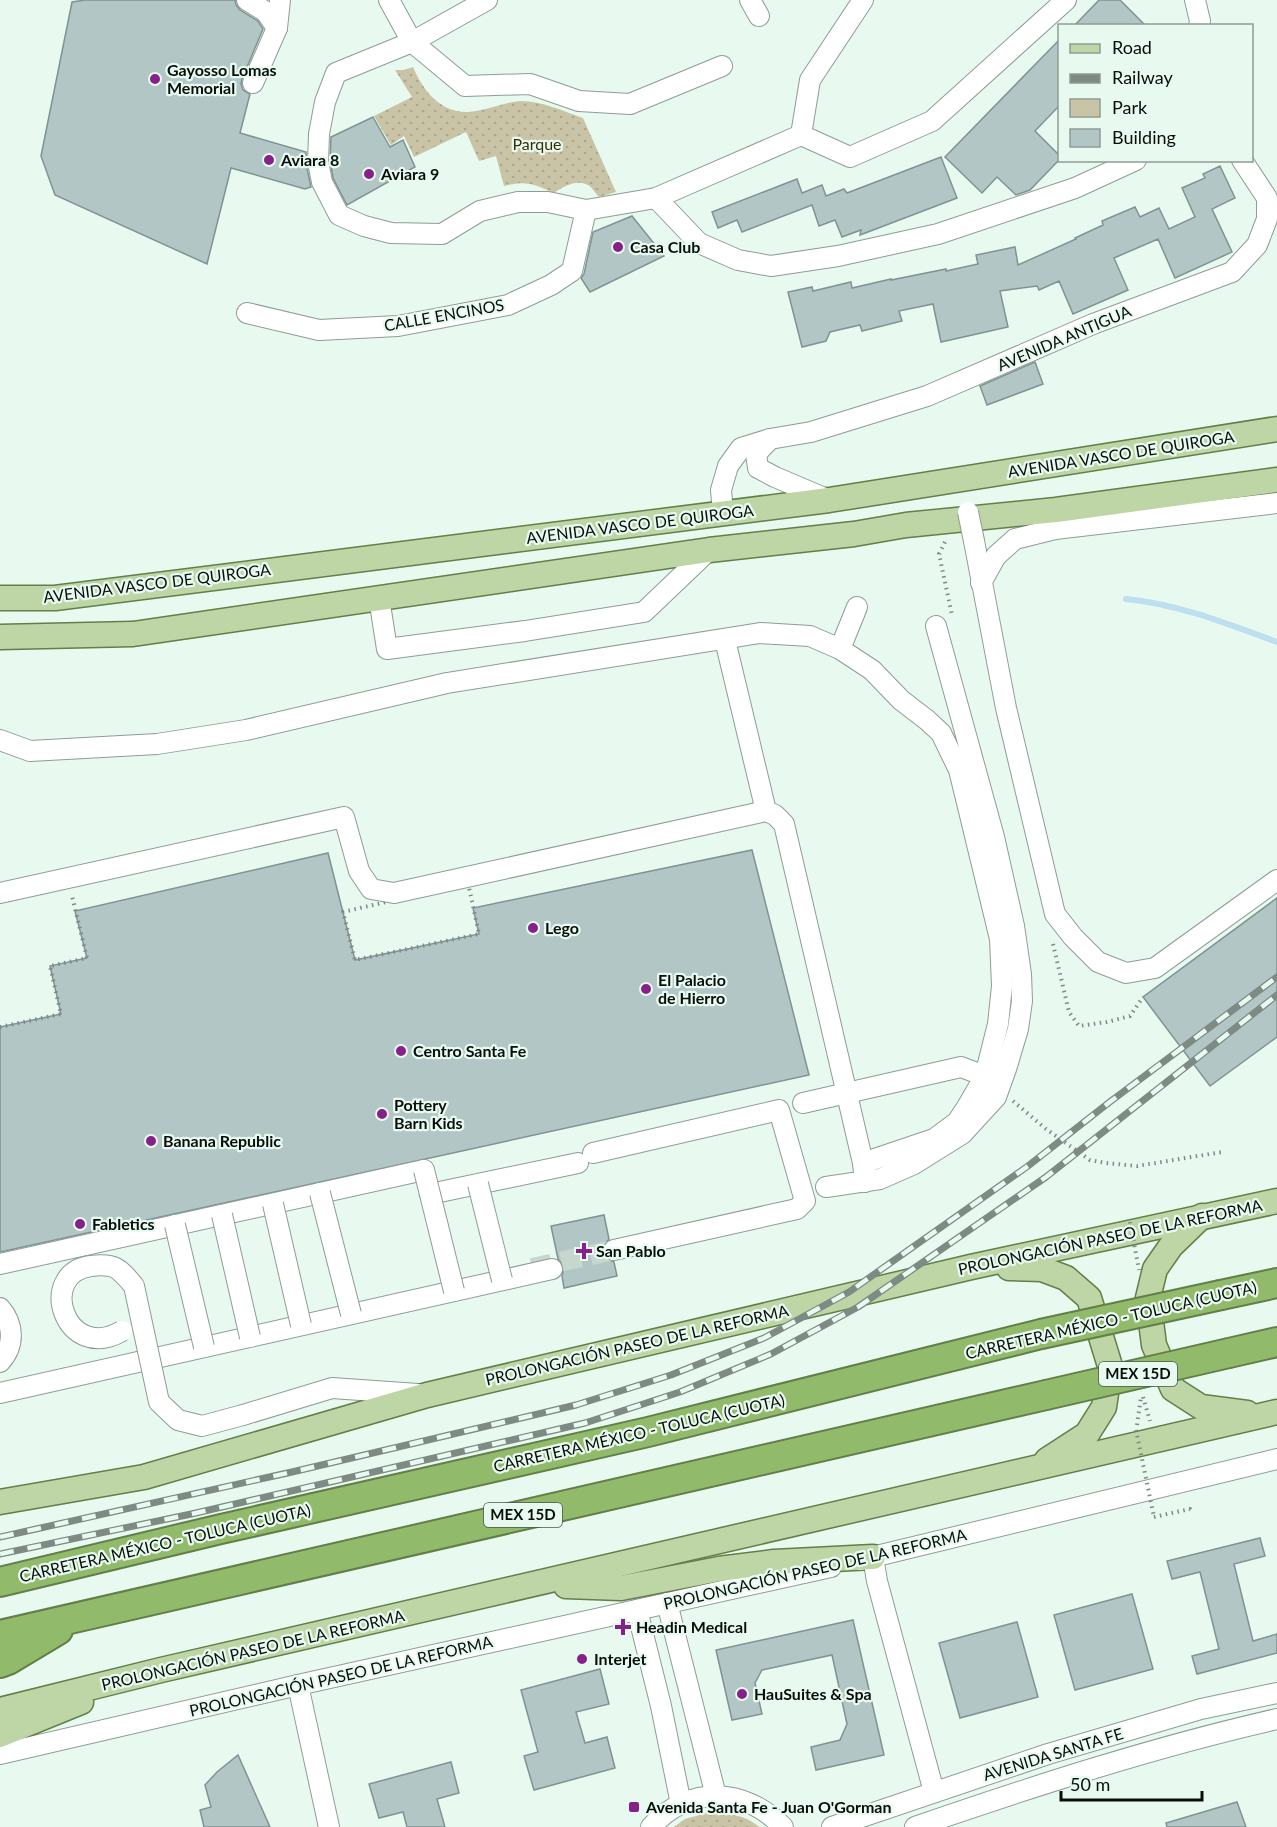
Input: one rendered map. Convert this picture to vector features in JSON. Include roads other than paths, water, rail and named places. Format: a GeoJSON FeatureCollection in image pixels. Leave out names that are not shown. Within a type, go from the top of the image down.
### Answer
{"type":"FeatureCollection","features":[{"type":"Feature","properties":{"kind":"highway","name":"CARRETERA MÉXICO - TOLUCA (CUOTA)"},"geometry":{"type":"LineString","coordinates":[[0,1582],[648,1432],[1041,1334],[1277,1283]]}},
{"type":"Feature","properties":{"kind":"highway","name":"MEX 15D"},"geometry":{"type":"LineString","coordinates":[[0,1635],[1277,1342]]}},
{"type":"Feature","properties":{"kind":"highway"},"geometry":{"type":"LineString","coordinates":[[0,1663],[82,1616]]}},
{"type":"Feature","properties":{"kind":"main road","name":"AVENIDA VASCO DE QUIROGA"},"geometry":{"type":"LineString","coordinates":[[0,598],[55,598],[829,500],[1277,429]]}},
{"type":"Feature","properties":{"kind":"main road","name":"AVENIDA VASCO DE QUIROGA"},"geometry":{"type":"LineString","coordinates":[[0,637],[133,634],[709,550],[854,534],[906,525],[1056,510],[1277,480]]}},
{"type":"Feature","properties":{"kind":"main road","name":"PROLONGACIÓN PASEO DE LA REFORMA"},"geometry":{"type":"LineString","coordinates":[[0,1502],[144,1477],[427,1395],[971,1267],[1277,1201]]}},
{"type":"Feature","properties":{"kind":"main road"},"geometry":{"type":"LineString","coordinates":[[1202,1216],[1171,1246],[1155,1269],[1148,1298],[1154,1345],[1173,1389],[1201,1407],[1270,1414]]}},
{"type":"Feature","properties":{"kind":"main road"},"geometry":{"type":"LineString","coordinates":[[971,1267],[1042,1269],[1066,1278],[1089,1298],[1110,1366],[1104,1407],[1087,1434],[1033,1469]]}},
{"type":"Feature","properties":{"kind":"main road","name":"PROLONGACIÓN PASEO DE LA REFORMA"},"geometry":{"type":"LineString","coordinates":[[0,1710],[161,1670],[1270,1414]]}},
{"type":"Feature","properties":{"kind":"main road"},"geometry":{"type":"LineString","coordinates":[[533,1585],[621,1588],[719,1569],[774,1562],[873,1557]]}},
{"type":"Feature","properties":{"kind":"main road"},"geometry":{"type":"LineString","coordinates":[[0,1735],[161,1670]]}},
{"type":"Feature","properties":{"kind":"street"},"geometry":{"type":"LineString","coordinates":[[247,0],[266,12],[277,28]]}},
{"type":"Feature","properties":{"kind":"street"},"geometry":{"type":"LineString","coordinates":[[253,83],[277,28],[279,0]]}},
{"type":"Feature","properties":{"kind":"street"},"geometry":{"type":"LineString","coordinates":[[389,0],[412,42],[465,86],[530,84],[579,101],[630,104],[722,66]]}},
{"type":"Feature","properties":{"kind":"street"},"geometry":{"type":"LineString","coordinates":[[487,0],[412,42],[336,73],[325,102],[319,134],[318,162],[323,186],[339,215],[364,226],[391,233],[442,234],[480,211],[518,202],[548,202],[586,210],[656,198],[801,135],[850,157],[932,122],[1066,0]]}},
{"type":"Feature","properties":{"kind":"street"},"geometry":{"type":"LineString","coordinates":[[801,135],[810,80],[863,0]]}},
{"type":"Feature","properties":{"kind":"street"},"geometry":{"type":"LineString","coordinates":[[1195,0],[1199,24]]}},
{"type":"Feature","properties":{"kind":"street"},"geometry":{"type":"LineString","coordinates":[[656,198],[699,243],[738,260],[771,266],[838,256],[938,234],[1075,188],[1132,162]]}},
{"type":"Feature","properties":{"kind":"street","name":"AVENIDA ANTIGUA"},"geometry":{"type":"LineString","coordinates":[[723,513],[721,490],[728,466],[741,448],[770,439],[810,432],[927,396],[1093,324],[1232,272],[1257,245],[1267,219],[1272,195],[1244,162]]}},
{"type":"Feature","properties":{"kind":"street","name":"CALLE ENCINOS"},"geometry":{"type":"LineString","coordinates":[[247,313],[319,330],[398,326],[508,305],[551,285],[572,271],[586,210]]}},
{"type":"Feature","properties":{"kind":"street"},"geometry":{"type":"LineString","coordinates":[[770,439],[756,454],[758,468],[829,500]]}},
{"type":"Feature","properties":{"kind":"street"},"geometry":{"type":"LineString","coordinates":[[981,583],[996,556],[1015,538],[1054,529],[1277,503]]}},
{"type":"Feature","properties":{"kind":"street"},"geometry":{"type":"LineString","coordinates":[[968,512],[1006,708],[1055,914],[1073,937],[1098,962],[1126,973],[1155,968],[1277,880]]}},
{"type":"Feature","properties":{"kind":"street"},"geometry":{"type":"LineString","coordinates":[[379,598],[387,649],[525,631],[644,612],[709,550]]}},
{"type":"Feature","properties":{"kind":"street"},"geometry":{"type":"LineString","coordinates":[[840,649],[857,607]]}},
{"type":"Feature","properties":{"kind":"street"},"geometry":{"type":"LineString","coordinates":[[864,1172],[880,1179],[914,1164],[962,1134],[999,1101],[1018,1029],[1022,1001],[1021,968],[994,837],[936,626]]}},
{"type":"Feature","properties":{"kind":"street"},"geometry":{"type":"LineString","coordinates":[[0,741],[30,751],[157,744],[246,729],[447,683],[760,633],[810,636],[840,649],[872,670],[901,700],[941,733],[959,770],[1000,939],[1002,986],[998,1024],[985,1076],[957,1122],[934,1139],[826,1187]]}},
{"type":"Feature","properties":{"kind":"street"},"geometry":{"type":"LineString","coordinates":[[725,640],[766,811]]}},
{"type":"Feature","properties":{"kind":"street"},"geometry":{"type":"LineString","coordinates":[[0,893],[344,817],[359,871],[371,889],[394,893],[766,811],[775,815],[784,824],[864,1172]]}},
{"type":"Feature","properties":{"kind":"street"},"geometry":{"type":"LineString","coordinates":[[803,1103],[961,1067],[985,1076],[999,1101]]}},
{"type":"Feature","properties":{"kind":"street"},"geometry":{"type":"LineString","coordinates":[[430,1194],[779,1110],[812,1205],[614,1250]]}},
{"type":"Feature","properties":{"kind":"street"},"geometry":{"type":"LineString","coordinates":[[2,1268],[62,1250],[424,1170],[454,1291]]}},
{"type":"Feature","properties":{"kind":"street"},"geometry":{"type":"LineString","coordinates":[[478,1184],[502,1280]]}},
{"type":"Feature","properties":{"kind":"street"},"geometry":{"type":"LineString","coordinates":[[320,1193],[351,1314]]}},
{"type":"Feature","properties":{"kind":"street"},"geometry":{"type":"LineString","coordinates":[[273,1204],[301,1325]]}},
{"type":"Feature","properties":{"kind":"street"},"geometry":{"type":"LineString","coordinates":[[222,1215],[250,1337]]}},
{"type":"Feature","properties":{"kind":"street"},"geometry":{"type":"LineString","coordinates":[[175,1226],[204,1347]]}},
{"type":"Feature","properties":{"kind":"street"},"geometry":{"type":"LineString","coordinates":[[62,1250],[89,1262],[114,1266],[128,1277],[136,1296],[136,1307],[133,1318],[122,1331],[105,1338],[84,1336],[66,1320],[62,1310],[61,1299],[66,1283],[82,1267],[106,1264],[121,1271],[134,1286],[159,1402],[178,1420],[202,1426],[332,1388],[427,1395]]}},
{"type":"Feature","properties":{"kind":"street"},"geometry":{"type":"LineString","coordinates":[[0,1393],[552,1269]]}},
{"type":"Feature","properties":{"kind":"street"},"geometry":{"type":"LineString","coordinates":[[0,1308],[9,1322],[11,1332],[8,1352],[0,1362]]}},
{"type":"Feature","properties":{"kind":"street"},"geometry":{"type":"LineString","coordinates":[[0,1321],[4,1336],[0,1351]]}},
{"type":"Feature","properties":{"kind":"street","name":"PROLONGACIÓN PASEO DE LA REFORMA"},"geometry":{"type":"LineString","coordinates":[[0,1754],[873,1557],[1276,1462]]}},
{"type":"Feature","properties":{"kind":"street"},"geometry":{"type":"LineString","coordinates":[[873,1557],[877,1581],[934,1792]]}},
{"type":"Feature","properties":{"kind":"street"},"geometry":{"type":"LineString","coordinates":[[667,1603],[716,1796]]}},
{"type":"Feature","properties":{"kind":"street"},"geometry":{"type":"LineString","coordinates":[[637,1610],[662,1706],[681,1804]]}},
{"type":"Feature","properties":{"kind":"street"},"geometry":{"type":"LineString","coordinates":[[298,1686],[328,1827]]}},
{"type":"Feature","properties":{"kind":"street","name":"AVENIDA SANTA FE"},"geometry":{"type":"LineString","coordinates":[[832,1827],[1048,1754],[1201,1709],[1277,1693]]}},
{"type":"Feature","properties":{"kind":"street","name":"AVENIDA SANTA FE"},"geometry":{"type":"LineString","coordinates":[[915,1827],[1054,1780],[1212,1734],[1277,1719]]}},
{"type":"Feature","properties":{"kind":"street"},"geometry":{"type":"LineString","coordinates":[[651,1827],[660,1816],[681,1804],[698,1798],[716,1796],[745,1800],[771,1814],[783,1827]]}},
{"type":"Feature","properties":{"kind":"waterway"},"geometry":{"type":"LineString","coordinates":[[1126,599],[1184,610],[1277,642]]}},
{"type":"Feature","properties":{"kind":"tunnel"},"geometry":{"type":"LineString","coordinates":[[532,1268],[614,1250]]}},
{"type":"Feature","properties":{"kind":"railway"},"geometry":{"type":"LineString","coordinates":[[0,1537],[292,1472],[576,1405],[671,1375],[764,1338],[849,1292],[1028,1166],[1277,977]]}},
{"type":"Feature","properties":{"kind":"railway"},"geometry":{"type":"LineString","coordinates":[[0,1554],[196,1513],[585,1423],[680,1392],[771,1354],[858,1307],[1046,1177],[1277,995]]}},
{"type":"Feature","properties":{"kind":"place","name":"Gayosso Lomas Memorial"},"geometry":{"type":"Point","coordinates":[155,79]}},
{"type":"Feature","properties":{"kind":"place","name":"Aviara 8"},"geometry":{"type":"Point","coordinates":[269,160]}},
{"type":"Feature","properties":{"kind":"place","name":"Aviara 9"},"geometry":{"type":"Point","coordinates":[369,174]}},
{"type":"Feature","properties":{"kind":"place","name":"Casa Club"},"geometry":{"type":"Point","coordinates":[618,247]}},
{"type":"Feature","properties":{"kind":"place","name":"Lego"},"geometry":{"type":"Point","coordinates":[533,928]}},
{"type":"Feature","properties":{"kind":"place","name":"El Palacio de Hierro"},"geometry":{"type":"Point","coordinates":[646,989]}},
{"type":"Feature","properties":{"kind":"place","name":"Centro Santa Fe"},"geometry":{"type":"Point","coordinates":[401,1051]}},
{"type":"Feature","properties":{"kind":"place","name":"Pottery Barn Kids"},"geometry":{"type":"Point","coordinates":[382,1114]}},
{"type":"Feature","properties":{"kind":"place","name":"Banana Republic"},"geometry":{"type":"Point","coordinates":[151,1141]}},
{"type":"Feature","properties":{"kind":"place","name":"Fabletics"},"geometry":{"type":"Point","coordinates":[80,1224]}},
{"type":"Feature","properties":{"kind":"place","name":"San Pablo"},"geometry":{"type":"Point","coordinates":[584,1251]}},
{"type":"Feature","properties":{"kind":"place","name":"Headin Medical"},"geometry":{"type":"Point","coordinates":[623,1627]}},
{"type":"Feature","properties":{"kind":"place","name":"Interjet"},"geometry":{"type":"Point","coordinates":[582,1659]}},
{"type":"Feature","properties":{"kind":"place","name":"HauSuites & Spa"},"geometry":{"type":"Point","coordinates":[742,1694]}},
{"type":"Feature","properties":{"kind":"place","name":"Avenida Santa Fe - Juan O'Gorman"},"geometry":{"type":"Point","coordinates":[634,1807]}},
{"type":"Feature","properties":{"kind":"park label","name":"Parque"},"geometry":{"type":"Point","coordinates":[537,144]}}]}
